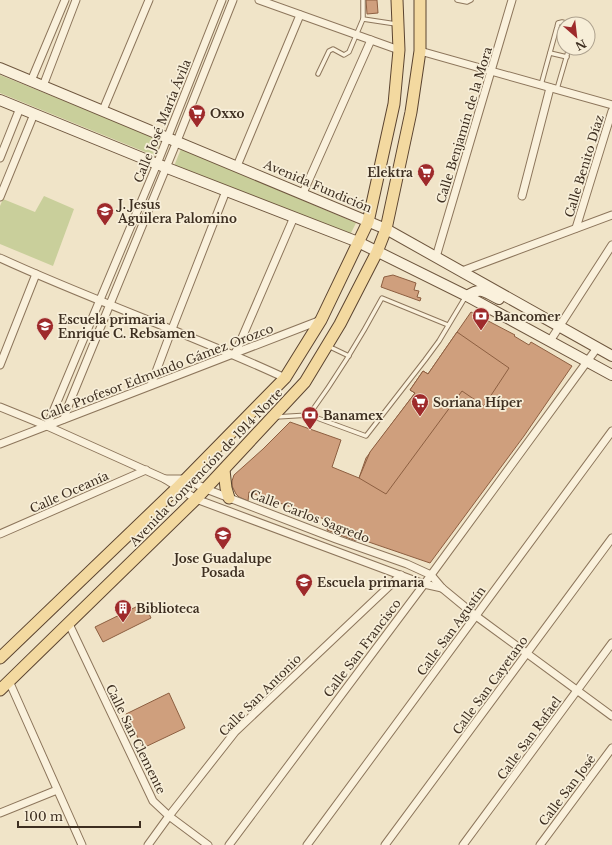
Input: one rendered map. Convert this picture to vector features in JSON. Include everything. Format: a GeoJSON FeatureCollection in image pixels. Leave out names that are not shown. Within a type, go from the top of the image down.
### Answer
{"type":"FeatureCollection","features":[{"type":"Feature","properties":{"kind":"main road","name":"Avenida Convención de 1914 Norte"},"geometry":{"type":"LineString","coordinates":[[0,658],[177,488],[284,378],[321,320],[368,222],[394,104],[399,50],[396,0]]}},
{"type":"Feature","properties":{"kind":"main road","name":"Avenida Convención de 1914 Norte"},"geometry":{"type":"LineString","coordinates":[[0,690],[206,489],[305,382],[328,345],[377,252],[386,229],[411,112],[420,51],[420,0]]}},
{"type":"Feature","properties":{"kind":"main road"},"geometry":{"type":"LineString","coordinates":[[224,470],[229,498]]}},
{"type":"Feature","properties":{"kind":"street"},"geometry":{"type":"LineString","coordinates":[[31,81],[65,0]]}},
{"type":"Feature","properties":{"kind":"street"},"geometry":{"type":"LineString","coordinates":[[43,86],[76,0]]}},
{"type":"Feature","properties":{"kind":"street"},"geometry":{"type":"LineString","coordinates":[[104,110],[150,0]]}},
{"type":"Feature","properties":{"kind":"street","name":"Calle José María Ávila"},"geometry":{"type":"LineString","coordinates":[[64,419],[111,304],[162,166],[167,137],[222,0]]}},
{"type":"Feature","properties":{"kind":"street","name":"Calle José María Ávila"},"geometry":{"type":"LineString","coordinates":[[47,426],[101,300],[162,166],[178,142],[233,0]]}},
{"type":"Feature","properties":{"kind":"street"},"geometry":{"type":"LineString","coordinates":[[259,0],[276,3],[300,15],[399,50]]}},
{"type":"Feature","properties":{"kind":"street","name":"Calle Benjamín de la Mora"},"geometry":{"type":"LineString","coordinates":[[436,257],[512,0]]}},
{"type":"Feature","properties":{"kind":"street"},"geometry":{"type":"LineString","coordinates":[[237,166],[300,15]]}},
{"type":"Feature","properties":{"kind":"street"},"geometry":{"type":"LineString","coordinates":[[303,194],[371,40]]}},
{"type":"Feature","properties":{"kind":"street"},"geometry":{"type":"LineString","coordinates":[[420,51],[540,86],[612,105]]}},
{"type":"Feature","properties":{"kind":"street","name":"Avenida Fundición"},"geometry":{"type":"LineString","coordinates":[[0,68],[104,110],[386,229],[612,356]]}},
{"type":"Feature","properties":{"kind":"street"},"geometry":{"type":"LineString","coordinates":[[522,196],[553,89]]}},
{"type":"Feature","properties":{"kind":"street"},"geometry":{"type":"LineString","coordinates":[[0,100],[162,166],[358,242],[467,296],[612,375]]}},
{"type":"Feature","properties":{"kind":"street"},"geometry":{"type":"LineString","coordinates":[[0,158],[20,108]]}},
{"type":"Feature","properties":{"kind":"street","name":"Calle Benito Díaz"},"geometry":{"type":"LineString","coordinates":[[576,228],[612,111]]}},
{"type":"Feature","properties":{"kind":"street"},"geometry":{"type":"LineString","coordinates":[[0,197],[34,114]]}},
{"type":"Feature","properties":{"kind":"street"},"geometry":{"type":"LineString","coordinates":[[151,385],[226,190]]}},
{"type":"Feature","properties":{"kind":"street"},"geometry":{"type":"LineString","coordinates":[[462,271],[612,214]]}},
{"type":"Feature","properties":{"kind":"street"},"geometry":{"type":"LineString","coordinates":[[235,354],[294,217]]}},
{"type":"Feature","properties":{"kind":"street"},"geometry":{"type":"LineString","coordinates":[[550,341],[612,245]]}},
{"type":"Feature","properties":{"kind":"street"},"geometry":{"type":"LineString","coordinates":[[0,258],[235,354],[284,378]]}},
{"type":"Feature","properties":{"kind":"street"},"geometry":{"type":"LineString","coordinates":[[0,366],[36,274]]}},
{"type":"Feature","properties":{"kind":"street"},"geometry":{"type":"LineString","coordinates":[[467,296],[475,290],[481,290],[498,299],[516,302]]}},
{"type":"Feature","properties":{"kind":"street","name":"Calle Profesor Edmundo Gámez Orozco"},"geometry":{"type":"LineString","coordinates":[[0,444],[321,320]]}},
{"type":"Feature","properties":{"kind":"street","name":"Calle San Francisco"},"geometry":{"type":"LineString","coordinates":[[229,845],[424,584],[597,348]]}},
{"type":"Feature","properties":{"kind":"street","name":"Calle Carlos Sagredo"},"geometry":{"type":"LineString","coordinates":[[0,407],[146,470],[165,479],[196,499],[424,584],[442,588]]}},
{"type":"Feature","properties":{"kind":"street","name":"Calle San Agustín"},"geometry":{"type":"LineString","coordinates":[[307,845],[612,431]]}},
{"type":"Feature","properties":{"kind":"street","name":"Calle Oceanía"},"geometry":{"type":"LineString","coordinates":[[0,534],[146,470]]}},
{"type":"Feature","properties":{"kind":"street","name":"Calle Carlos Sagredo"},"geometry":{"type":"LineString","coordinates":[[165,479],[186,479],[206,489],[336,539],[407,564],[430,575],[442,588],[476,616],[612,716]]}},
{"type":"Feature","properties":{"kind":"street","name":"Calle San Cayetano"},"geometry":{"type":"LineString","coordinates":[[386,845],[612,538]]}},
{"type":"Feature","properties":{"kind":"street"},"geometry":{"type":"LineString","coordinates":[[331,550],[336,539]]}},
{"type":"Feature","properties":{"kind":"street","name":"Calle San Antonio"},"geometry":{"type":"LineString","coordinates":[[148,845],[235,732],[401,575]]}},
{"type":"Feature","properties":{"kind":"street","name":"Calle San Clemente"},"geometry":{"type":"LineString","coordinates":[[69,624],[153,801],[169,816],[208,845]]}},
{"type":"Feature","properties":{"kind":"street","name":"Calle San Rafael"},"geometry":{"type":"LineString","coordinates":[[463,845],[612,643]]}},
{"type":"Feature","properties":{"kind":"street"},"geometry":{"type":"LineString","coordinates":[[9,681],[82,845]]}},
{"type":"Feature","properties":{"kind":"street","name":"Calle San José"},"geometry":{"type":"LineString","coordinates":[[540,845],[612,748]]}},
{"type":"Feature","properties":{"kind":"street"},"geometry":{"type":"LineString","coordinates":[[0,813],[57,790]]}},
{"type":"Feature","properties":{"kind":"lane"},"geometry":{"type":"LineString","coordinates":[[318,74],[329,51],[334,49],[344,54],[349,52],[363,19],[363,0]]}},
{"type":"Feature","properties":{"kind":"lane"},"geometry":{"type":"LineString","coordinates":[[457,0],[467,2],[472,0]]}},
{"type":"Feature","properties":{"kind":"lane"},"geometry":{"type":"LineString","coordinates":[[363,19],[398,24]]}},
{"type":"Feature","properties":{"kind":"lane"},"geometry":{"type":"LineString","coordinates":[[540,86],[556,30]]}},
{"type":"Feature","properties":{"kind":"lane"},"geometry":{"type":"LineString","coordinates":[[550,53],[566,57],[553,89]]}},
{"type":"Feature","properties":{"kind":"lane"},"geometry":{"type":"LineString","coordinates":[[273,417],[309,415],[366,436],[425,360],[467,296]]}},
{"type":"Feature","properties":{"kind":"lane"},"geometry":{"type":"LineString","coordinates":[[309,415],[362,336],[382,298],[448,325]]}},
{"type":"Feature","properties":{"kind":"lane"},"geometry":{"type":"LineString","coordinates":[[328,345],[349,356]]}},
{"type":"Feature","properties":{"kind":"green space"},"geometry":{"type":"Polygon","coordinates":[[[0,75],[161,140],[155,156],[0,93],[0,75]]]}},
{"type":"Feature","properties":{"kind":"green space"},"geometry":{"type":"Polygon","coordinates":[[[181,149],[356,223],[349,237],[174,166],[181,149]]]}},
{"type":"Feature","properties":{"kind":"green space"},"geometry":{"type":"Polygon","coordinates":[[[44,196],[74,209],[53,266],[0,244],[0,206],[3,199],[35,212],[44,196]]]}},
{"type":"Feature","properties":{"kind":"building"},"geometry":{"type":"Polygon","coordinates":[[[366,0],[377,0],[378,13],[367,14],[366,0]]]}},
{"type":"Feature","properties":{"kind":"building"},"geometry":{"type":"Polygon","coordinates":[[[393,275],[416,283],[414,290],[419,291],[417,297],[421,298],[420,301],[381,287],[384,277],[393,275]]]}},
{"type":"Feature","properties":{"kind":"building"},"geometry":{"type":"Polygon","coordinates":[[[471,312],[515,335],[514,336],[529,345],[531,342],[572,366],[524,436],[430,563],[357,538],[356,541],[327,530],[327,520],[249,492],[248,501],[236,494],[232,486],[234,475],[290,422],[341,440],[332,467],[359,478],[366,458],[415,393],[410,390],[423,371],[428,374],[471,312]]]}},
{"type":"Feature","properties":{"kind":"building","name":"Soriana Híper"},"geometry":{"type":"Polygon","coordinates":[[[457,332],[509,368],[484,406],[462,391],[386,494],[359,478],[370,452],[415,393],[410,390],[423,371],[428,374],[457,332]]]}},
{"type":"Feature","properties":{"kind":"building","name":"Biblioteca"},"geometry":{"type":"Polygon","coordinates":[[[144,603],[151,618],[103,642],[95,627],[144,603]]]}},
{"type":"Feature","properties":{"kind":"building"},"geometry":{"type":"Polygon","coordinates":[[[169,693],[185,728],[143,748],[126,714],[169,693]]]}},
{"type":"Feature","properties":{"kind":"place","name":"Oxxo"},"geometry":{"type":"Point","coordinates":[197,128]}},
{"type":"Feature","properties":{"kind":"place","name":"Elektra"},"geometry":{"type":"Point","coordinates":[426,187]}},
{"type":"Feature","properties":{"kind":"place","name":"J. Jesus Aguilera Palomino"},"geometry":{"type":"Point","coordinates":[105,226]}},
{"type":"Feature","properties":{"kind":"place","name":"Bancomer"},"geometry":{"type":"Point","coordinates":[481,331]}},
{"type":"Feature","properties":{"kind":"place","name":"Escuela primaria Enrique C. Rebsamen"},"geometry":{"type":"Point","coordinates":[45,341]}},
{"type":"Feature","properties":{"kind":"place","name":"Soriana Híper"},"geometry":{"type":"Point","coordinates":[420,417]}},
{"type":"Feature","properties":{"kind":"place","name":"Banamex"},"geometry":{"type":"Point","coordinates":[310,430]}},
{"type":"Feature","properties":{"kind":"place","name":"Jose Guadalupe Posada"},"geometry":{"type":"Point","coordinates":[223,550]}},
{"type":"Feature","properties":{"kind":"place","name":"Escuela primaria"},"geometry":{"type":"Point","coordinates":[304,597]}},
{"type":"Feature","properties":{"kind":"place","name":"Biblioteca"},"geometry":{"type":"Point","coordinates":[123,623]}}]}
